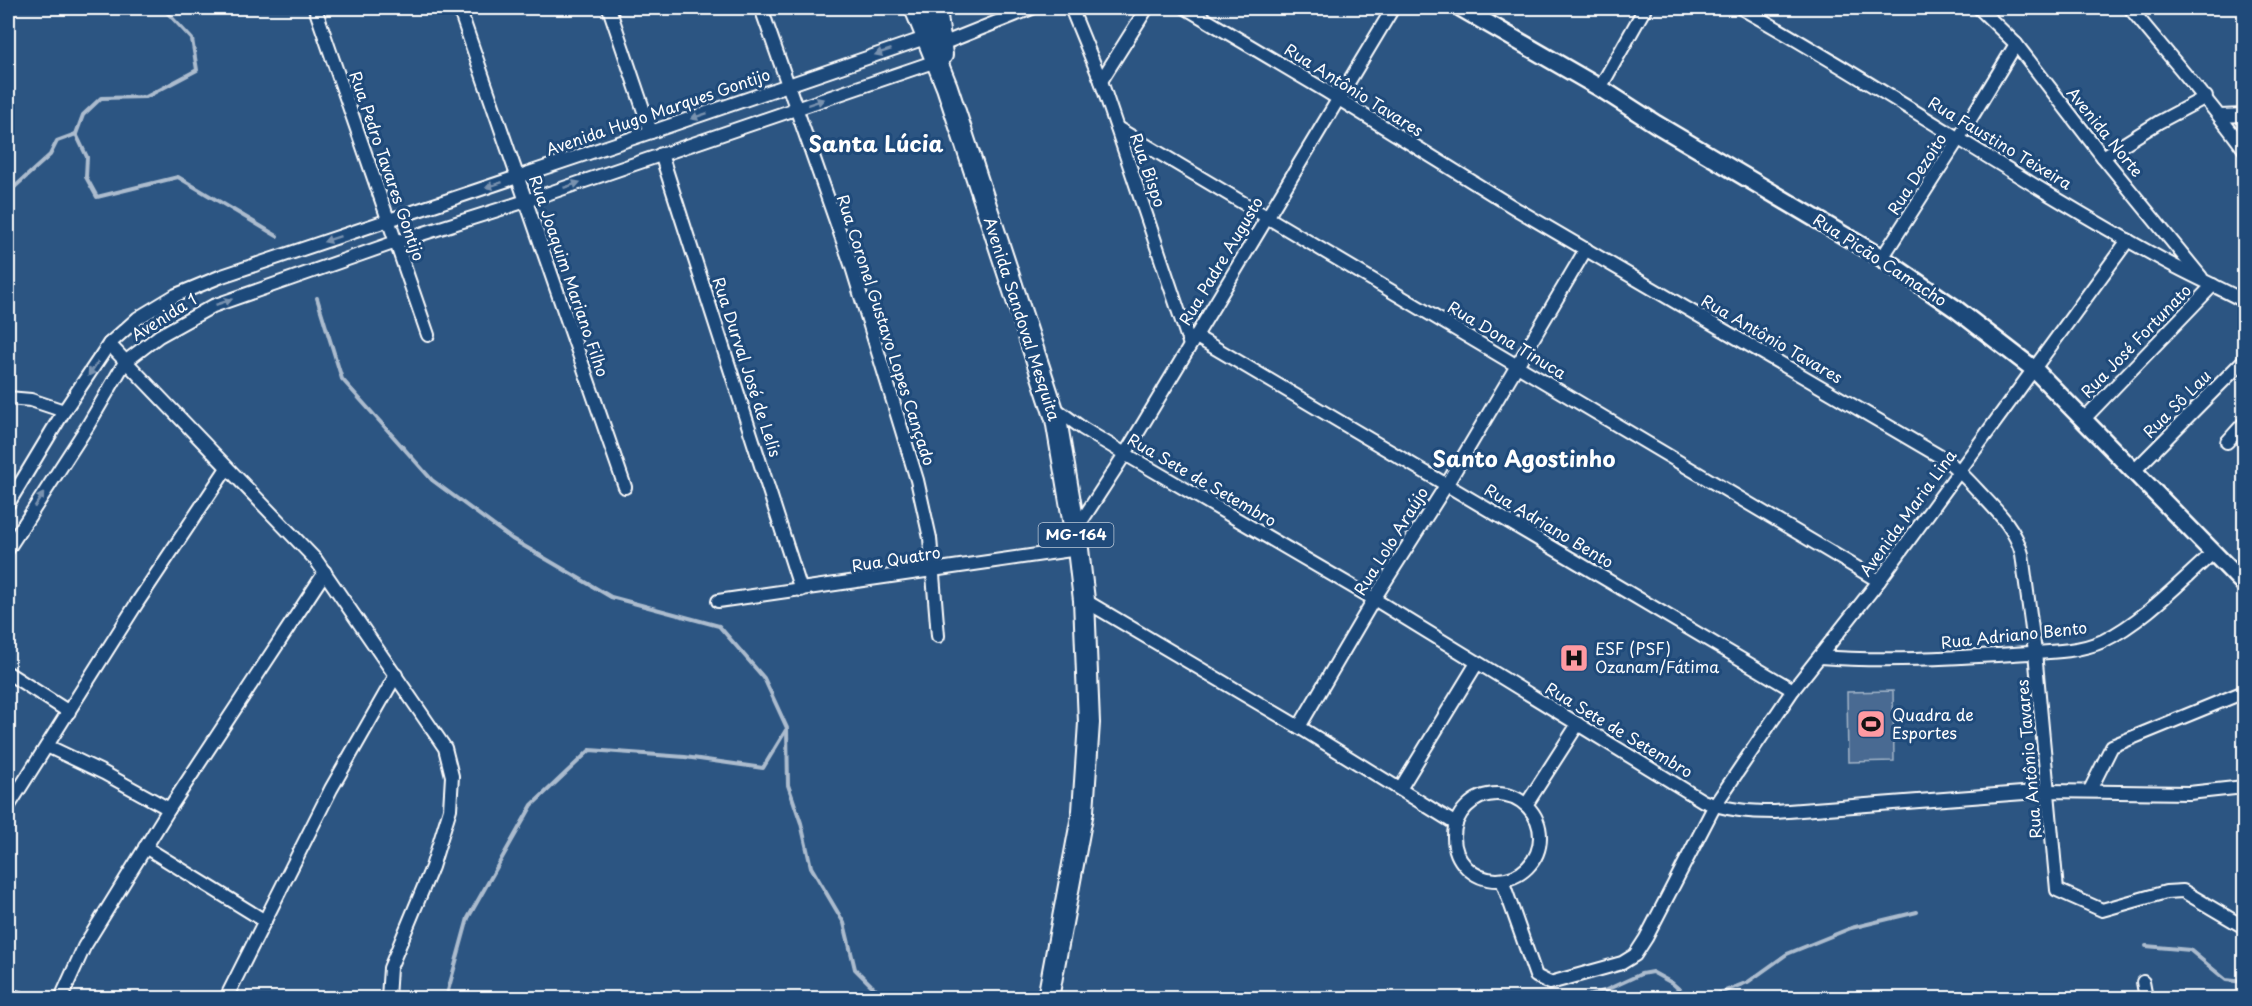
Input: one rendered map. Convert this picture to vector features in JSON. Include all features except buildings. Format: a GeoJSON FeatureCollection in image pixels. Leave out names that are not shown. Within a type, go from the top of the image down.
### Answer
{"type":"FeatureCollection","features":[{"type":"Feature","properties":{"kind":"main road","name":"Avenida Sandoval Mesquita"},"geometry":{"type":"LineString","coordinates":[[915,8],[936,39],[946,87],[1056,419],[1076,540],[1084,600],[1089,723],[1083,811],[1048,999]]}},
{"type":"Feature","properties":{"kind":"street","name":"Rua Pedro Tavares Gontijo"},"geometry":{"type":"LineString","coordinates":[[315,8],[428,335]]}},
{"type":"Feature","properties":{"kind":"street","name":"Rua Joaquim Mariano Filho"},"geometry":{"type":"LineString","coordinates":[[459,8],[625,487]]}},
{"type":"Feature","properties":{"kind":"street"},"geometry":{"type":"LineString","coordinates":[[609,8],[651,132]]}},
{"type":"Feature","properties":{"kind":"street","name":"Rua Coronel Gustavo Lopes Cançado"},"geometry":{"type":"LineString","coordinates":[[761,8],[852,267],[916,480],[930,538],[938,636]]}},
{"type":"Feature","properties":{"kind":"street"},"geometry":{"type":"LineString","coordinates":[[396,242],[526,201],[795,109],[936,39],[1032,8]]}},
{"type":"Feature","properties":{"kind":"street","name":"Rua Bispo"},"geometry":{"type":"LineString","coordinates":[[1071,8],[1101,81],[1192,340]]}},
{"type":"Feature","properties":{"kind":"street"},"geometry":{"type":"LineString","coordinates":[[1101,81],[1147,8]]}},
{"type":"Feature","properties":{"kind":"street","name":"Rua Antônio Tavares"},"geometry":{"type":"LineString","coordinates":[[1186,8],[1518,210],[1946,460],[1959,470],[1997,510],[2018,539],[2026,573],[2057,890],[2102,910],[2166,892],[2183,891],[2244,927]]}},
{"type":"Feature","properties":{"kind":"street","name":"Rua Padre Augusto"},"geometry":{"type":"LineString","coordinates":[[1076,540],[1192,340],[1393,8]]}},
{"type":"Feature","properties":{"kind":"street","name":"Rua Picão Camacho"},"geometry":{"type":"LineString","coordinates":[[1461,8],[1600,88],[1656,124],[1882,258],[1956,309],[2035,370],[2244,584]]}},
{"type":"Feature","properties":{"kind":"street"},"geometry":{"type":"LineString","coordinates":[[1600,88],[1645,8]]}},
{"type":"Feature","properties":{"kind":"street","name":"Rua Faustino Teixeira"},"geometry":{"type":"LineString","coordinates":[[1741,8],[1821,53],[2128,240],[2244,301]]}},
{"type":"Feature","properties":{"kind":"street","name":"Avenida Norte"},"geometry":{"type":"LineString","coordinates":[[1979,8],[2016,44],[2103,158],[2208,282]]}},
{"type":"Feature","properties":{"kind":"street"},"geometry":{"type":"LineString","coordinates":[[2130,8],[2170,58],[2206,97],[2244,149]]}},
{"type":"Feature","properties":{"kind":"street","name":"Avenida Hugo Marques Gontijo"},"geometry":{"type":"LineString","coordinates":[[387,220],[788,85],[936,39]]}},
{"type":"Feature","properties":{"kind":"street","name":"Rua Dezoito"},"geometry":{"type":"LineString","coordinates":[[1882,258],[2016,44]]}},
{"type":"Feature","properties":{"kind":"street"},"geometry":{"type":"LineString","coordinates":[[2103,158],[2159,122],[2206,97]]}},
{"type":"Feature","properties":{"kind":"street"},"geometry":{"type":"LineString","coordinates":[[2220,116],[2244,115]]}},
{"type":"Feature","properties":{"kind":"street","name":"Rua Dona Tinuca"},"geometry":{"type":"LineString","coordinates":[[1117,128],[1879,581]]}},
{"type":"Feature","properties":{"kind":"street","name":"Rua Durval José de Lelis"},"geometry":{"type":"LineString","coordinates":[[661,154],[801,590]]}},
{"type":"Feature","properties":{"kind":"street","name":"Avenida 1"},"geometry":{"type":"LineString","coordinates":[[8,504],[64,411],[109,344],[138,318],[176,295],[222,276],[387,220]]}},
{"type":"Feature","properties":{"kind":"street","name":"Avenida Maria Lina"},"geometry":{"type":"LineString","coordinates":[[1502,880],[1536,976],[1550,983],[1622,963],[1635,955],[1715,805],[1793,690],[1879,581],[2128,240]]}},
{"type":"Feature","properties":{"kind":"street","name":"Avenida 1"},"geometry":{"type":"LineString","coordinates":[[8,549],[87,427],[125,362],[159,336],[213,306],[396,242]]}},
{"type":"Feature","properties":{"kind":"street","name":"Rua Lolo Araújo"},"geometry":{"type":"LineString","coordinates":[[1299,727],[1586,249]]}},
{"type":"Feature","properties":{"kind":"street","name":"Rua José Fortunato"},"geometry":{"type":"LineString","coordinates":[[2084,420],[2208,282]]}},
{"type":"Feature","properties":{"kind":"street","name":"Rua Adriano Bento"},"geometry":{"type":"LineString","coordinates":[[1192,340],[1446,484],[1793,690]]}},
{"type":"Feature","properties":{"kind":"street"},"geometry":{"type":"LineString","coordinates":[[109,344],[325,572],[445,748],[453,776],[450,809],[432,867],[390,968],[388,999]]}},
{"type":"Feature","properties":{"kind":"street","name":"Rua Sô Lau"},"geometry":{"type":"LineString","coordinates":[[2134,471],[2244,360]]}},
{"type":"Feature","properties":{"kind":"street"},"geometry":{"type":"LineString","coordinates":[[8,398],[31,400],[64,411]]}},
{"type":"Feature","properties":{"kind":"street","name":"Rua Sete de Setembro"},"geometry":{"type":"LineString","coordinates":[[1052,406],[1082,428],[1125,454],[1374,599],[1703,801],[1715,805],[1745,812],[1775,812],[2049,791],[2189,793],[2244,787]]}},
{"type":"Feature","properties":{"kind":"street"},"geometry":{"type":"LineString","coordinates":[[2227,442],[2244,423]]}},
{"type":"Feature","properties":{"kind":"street"},"geometry":{"type":"LineString","coordinates":[[8,807],[137,603],[227,468]]}},
{"type":"Feature","properties":{"kind":"street","name":"Rua Quatro"},"geometry":{"type":"LineString","coordinates":[[718,601],[934,569],[1076,540]]}},
{"type":"Feature","properties":{"kind":"street","name":"Rua Adriano Bento"},"geometry":{"type":"LineString","coordinates":[[1820,657],[1863,660],[1943,659],[2080,648],[2103,641],[2125,627],[2214,552]]}},
{"type":"Feature","properties":{"kind":"street"},"geometry":{"type":"LineString","coordinates":[[61,999],[84,947],[169,808],[325,572]]}},
{"type":"Feature","properties":{"kind":"street"},"geometry":{"type":"LineString","coordinates":[[1084,600],[1299,727],[1456,824]]}},
{"type":"Feature","properties":{"kind":"street"},"geometry":{"type":"LineString","coordinates":[[1400,789],[1476,663]]}},
{"type":"Feature","properties":{"kind":"street"},"geometry":{"type":"LineString","coordinates":[[8,673],[69,712]]}},
{"type":"Feature","properties":{"kind":"street"},"geometry":{"type":"LineString","coordinates":[[226,999],[331,789],[396,675]]}},
{"type":"Feature","properties":{"kind":"street"},"geometry":{"type":"LineString","coordinates":[[2090,790],[2112,746],[2244,692]]}},
{"type":"Feature","properties":{"kind":"street"},"geometry":{"type":"LineString","coordinates":[[1526,805],[1578,724]]}},
{"type":"Feature","properties":{"kind":"street"},"geometry":{"type":"LineString","coordinates":[[47,746],[169,808]]}},
{"type":"Feature","properties":{"kind":"street"},"geometry":{"type":"LineString","coordinates":[[1500,794],[1514,797],[1526,805],[1537,822],[1540,843],[1536,857],[1516,876],[1502,880],[1488,879],[1474,874],[1457,852],[1454,838],[1456,824],[1462,812],[1473,802],[1486,796],[1500,794]]}},
{"type":"Feature","properties":{"kind":"street"},"geometry":{"type":"LineString","coordinates":[[146,848],[265,921]]}},
{"type":"Feature","properties":{"kind":"street"},"geometry":{"type":"LineString","coordinates":[[2144,982],[2146,999]]}},
{"type":"Feature","properties":{"kind":"street"},"geometry":{"type":"LineString","coordinates":[[8,996],[20,999]]}},
{"type":"Feature","properties":{"kind":"shaded area"},"geometry":{"type":"Polygon","coordinates":[[[1893,691],[1894,761],[1848,762],[1847,692],[1893,691]]]}},
{"type":"Feature","properties":{"kind":"waterway"},"geometry":{"type":"LineString","coordinates":[[163,8],[192,39],[197,70],[146,97],[101,98],[83,115],[76,134],[87,157],[86,177],[97,197],[178,177],[277,236]]}},
{"type":"Feature","properties":{"kind":"waterway"},"geometry":{"type":"LineString","coordinates":[[8,193],[50,155],[57,141],[76,134]]}},
{"type":"Feature","properties":{"kind":"waterway"},"geometry":{"type":"LineString","coordinates":[[317,298],[342,379],[432,480],[512,539],[611,597],[719,626],[764,678],[787,728],[788,785],[801,823],[811,867],[844,923],[855,969],[884,998]]}},
{"type":"Feature","properties":{"kind":"waterway"},"geometry":{"type":"LineString","coordinates":[[446,998],[468,918],[532,805],[590,750],[685,757],[763,768],[786,730]]}},
{"type":"Feature","properties":{"kind":"waterway"},"geometry":{"type":"LineString","coordinates":[[1707,998],[1748,982],[1787,954],[1851,928],[1917,912]]}},
{"type":"Feature","properties":{"kind":"waterway"},"geometry":{"type":"LineString","coordinates":[[2146,946],[2190,950],[2226,980],[2244,982]]}},
{"type":"Feature","properties":{"kind":"waterway"},"geometry":{"type":"LineString","coordinates":[[1582,998],[1604,991],[1641,974],[1652,972],[1672,983],[1689,998]]}},
{"type":"Feature","properties":{"kind":"place","name":"ESF (PSF) Ozanam/Fátima"},"geometry":{"type":"Point","coordinates":[1574,658]}},
{"type":"Feature","properties":{"kind":"place","name":"Quadra de Esportes"},"geometry":{"type":"Point","coordinates":[1871,724]}},
{"type":"Feature","properties":{"kind":"district","name":"Santa Lúcia"},"geometry":{"type":"Point","coordinates":[876,144]}},
{"type":"Feature","properties":{"kind":"district","name":"Santo Agostinho"},"geometry":{"type":"Point","coordinates":[1524,459]}}]}
